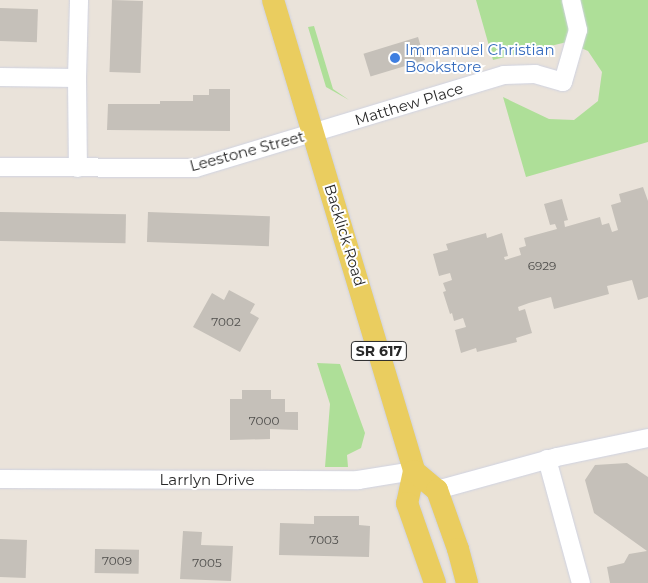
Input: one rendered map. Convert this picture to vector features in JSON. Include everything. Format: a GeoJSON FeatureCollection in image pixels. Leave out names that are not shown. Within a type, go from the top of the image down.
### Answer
{"type":"FeatureCollection","features":[{"type":"Feature","properties":{"kind":"main road","name":"Backlick Road"},"geometry":{"type":"LineString","coordinates":[[273,0],[414,471],[407,503],[435,583]]}},
{"type":"Feature","properties":{"kind":"main road"},"geometry":{"type":"LineString","coordinates":[[414,471],[437,490],[458,549],[467,583]]}},
{"type":"Feature","properties":{"kind":"street"},"geometry":{"type":"LineString","coordinates":[[78,168],[77,78],[79,0]]}},
{"type":"Feature","properties":{"kind":"street","name":"Matthew Place"},"geometry":{"type":"LineString","coordinates":[[313,133],[504,75],[535,74],[563,82],[578,30],[570,0]]}},
{"type":"Feature","properties":{"kind":"street"},"geometry":{"type":"LineString","coordinates":[[0,77],[77,78]]}},
{"type":"Feature","properties":{"kind":"street","name":"Leestone Street"},"geometry":{"type":"LineString","coordinates":[[0,167],[196,168],[313,133]]}},
{"type":"Feature","properties":{"kind":"street"},"geometry":{"type":"LineString","coordinates":[[437,490],[547,459],[648,438]]}},
{"type":"Feature","properties":{"kind":"street"},"geometry":{"type":"LineString","coordinates":[[547,459],[581,583]]}},
{"type":"Feature","properties":{"kind":"street","name":"Larrlyn Drive"},"geometry":{"type":"LineString","coordinates":[[0,479],[358,480],[414,471]]}},
{"type":"Feature","properties":{"kind":"green space"},"geometry":{"type":"Polygon","coordinates":[[[476,0],[648,0],[648,142],[526,177],[503,97],[549,119],[574,120],[598,101],[602,72],[588,51],[567,42],[493,60],[476,0]]]}},
{"type":"Feature","properties":{"kind":"green space"},"geometry":{"type":"Polygon","coordinates":[[[314,26],[333,89],[349,100],[326,87],[308,27],[314,26]]]}},
{"type":"Feature","properties":{"kind":"green space"},"geometry":{"type":"Polygon","coordinates":[[[317,363],[340,364],[365,433],[361,448],[347,455],[348,467],[325,467],[330,404],[317,363]]]}},
{"type":"Feature","properties":{"kind":"building"},"geometry":{"type":"Polygon","coordinates":[[[112,0],[143,1],[140,73],[109,72],[112,0]]]}},
{"type":"Feature","properties":{"kind":"building"},"geometry":{"type":"Polygon","coordinates":[[[0,8],[38,9],[37,42],[0,41],[0,8]]]}},
{"type":"Feature","properties":{"kind":"building","name":"Immanuel Christian Bookstore"},"geometry":{"type":"Polygon","coordinates":[[[418,37],[425,60],[371,77],[363,54],[418,37]]]}},
{"type":"Feature","properties":{"kind":"building"},"geometry":{"type":"Polygon","coordinates":[[[209,89],[230,89],[230,131],[107,130],[108,104],[160,104],[160,101],[193,101],[193,95],[209,95],[209,89]]]}},
{"type":"Feature","properties":{"kind":"building"},"geometry":{"type":"Polygon","coordinates":[[[643,187],[648,201],[648,297],[638,300],[632,280],[607,286],[609,294],[554,309],[551,297],[529,303],[518,307],[519,311],[525,309],[532,333],[516,338],[517,342],[477,352],[476,348],[461,353],[455,330],[466,327],[463,318],[454,321],[452,313],[450,314],[443,292],[446,291],[443,283],[452,280],[450,273],[439,276],[433,254],[448,250],[446,244],[486,233],[487,238],[502,233],[508,256],[504,257],[505,260],[521,255],[519,248],[526,246],[524,238],[557,229],[555,224],[550,225],[544,204],[562,199],[568,220],[564,221],[565,227],[600,217],[602,225],[609,223],[612,232],[618,230],[611,205],[621,202],[619,194],[643,187]]]}},
{"type":"Feature","properties":{"kind":"building"},"geometry":{"type":"Polygon","coordinates":[[[0,212],[126,214],[125,243],[0,241],[0,212]]]}},
{"type":"Feature","properties":{"kind":"building"},"geometry":{"type":"Polygon","coordinates":[[[148,212],[270,216],[269,246],[147,242],[148,212]]]}},
{"type":"Feature","properties":{"kind":"building"},"geometry":{"type":"Polygon","coordinates":[[[229,290],[255,304],[250,313],[259,318],[240,352],[193,327],[212,293],[224,300],[229,290]]]}},
{"type":"Feature","properties":{"kind":"building"},"geometry":{"type":"Polygon","coordinates":[[[242,390],[271,390],[271,399],[285,399],[285,412],[298,412],[298,430],[270,429],[270,439],[230,440],[230,399],[242,399],[242,390]]]}},
{"type":"Feature","properties":{"kind":"building"},"geometry":{"type":"Polygon","coordinates":[[[627,463],[648,477],[648,583],[610,583],[607,567],[624,563],[629,554],[647,551],[594,513],[585,480],[595,465],[627,463]]]}},
{"type":"Feature","properties":{"kind":"building"},"geometry":{"type":"Polygon","coordinates":[[[314,516],[359,516],[359,525],[370,526],[369,557],[279,555],[280,523],[314,524],[314,516]]]}},
{"type":"Feature","properties":{"kind":"building"},"geometry":{"type":"Polygon","coordinates":[[[183,531],[202,532],[201,545],[233,546],[231,581],[180,579],[183,531]]]}},
{"type":"Feature","properties":{"kind":"building"},"geometry":{"type":"Polygon","coordinates":[[[0,539],[27,540],[26,578],[0,577],[0,539]]]}},
{"type":"Feature","properties":{"kind":"building"},"geometry":{"type":"Polygon","coordinates":[[[95,549],[139,550],[139,574],[95,573],[95,549]]]}},
{"type":"Feature","properties":{"kind":"place","name":"Immanuel Christian Bookstore"},"geometry":{"type":"Point","coordinates":[395,58]}}]}
